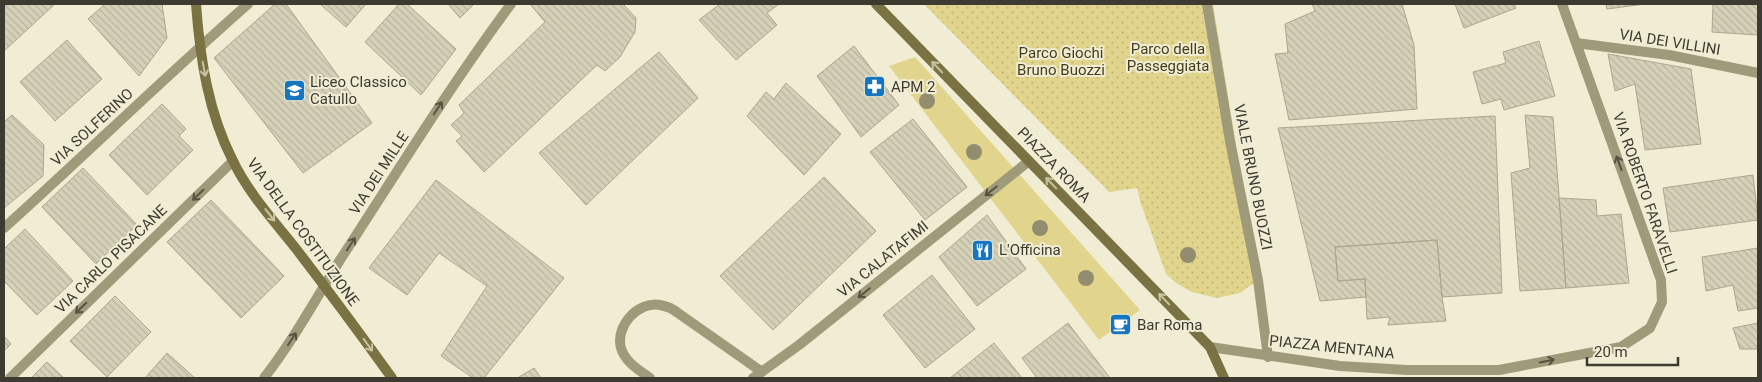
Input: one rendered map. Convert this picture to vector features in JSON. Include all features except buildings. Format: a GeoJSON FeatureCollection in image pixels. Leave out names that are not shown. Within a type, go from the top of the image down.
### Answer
{"type":"FeatureCollection","features":[{"type":"Feature","properties":{"kind":"main road","name":"VIA DELLA COSTITUZIONE"},"geometry":{"type":"LineString","coordinates":[[196,4],[199,46],[212,104],[220,131],[233,161],[253,192],[392,378]]}},
{"type":"Feature","properties":{"kind":"main road","name":"PIAZZA ROMA"},"geometry":{"type":"LineString","coordinates":[[876,4],[1210,347],[1224,378]]}},
{"type":"Feature","properties":{"kind":"street","name":"VIA SOLFERINO"},"geometry":{"type":"LineString","coordinates":[[4,228],[85,155],[199,46],[248,4]]}},
{"type":"Feature","properties":{"kind":"street","name":"VIA DEI MILLE"},"geometry":{"type":"LineString","coordinates":[[264,378],[292,339],[324,285],[462,72],[511,4]]}},
{"type":"Feature","properties":{"kind":"street","name":"VIALE BRUNO BUOZZI"},"geometry":{"type":"LineString","coordinates":[[1207,4],[1230,141],[1258,280],[1268,356]]}},
{"type":"Feature","properties":{"kind":"street","name":"VIA ROBERTO FARAVELLI"},"geometry":{"type":"LineString","coordinates":[[1452,370],[1500,374],[1621,347],[1650,328],[1662,302],[1661,280],[1562,4]]}},
{"type":"Feature","properties":{"kind":"street","name":"VIA DEI VILLINI"},"geometry":{"type":"LineString","coordinates":[[1576,43],[1669,55],[1758,72]]}},
{"type":"Feature","properties":{"kind":"street","name":"VIA CARLO PISACANE"},"geometry":{"type":"LineString","coordinates":[[10,378],[233,161]]}},
{"type":"Feature","properties":{"kind":"street","name":"VIA CALATAFIMI"},"geometry":{"type":"LineString","coordinates":[[753,378],[799,345],[1029,161]]}},
{"type":"Feature","properties":{"kind":"street"},"geometry":{"type":"LineString","coordinates":[[650,378],[629,362],[620,347],[620,337],[627,320],[635,312],[654,304],[669,308],[678,313],[762,372]]}},
{"type":"Feature","properties":{"kind":"street","name":"PIAZZA MENTANA"},"geometry":{"type":"LineString","coordinates":[[1210,347],[1340,366],[1452,370]]}},
{"type":"Feature","properties":{"kind":"green space","name":"Parco della Passeggiata"},"geometry":{"type":"Polygon","coordinates":[[[924,4],[1213,4],[1258,280],[1240,293],[1217,298],[1192,292],[1176,283],[1166,274],[1137,188],[1109,192],[924,4]]]}},
{"type":"Feature","properties":{"kind":"green space"},"geometry":{"type":"Polygon","coordinates":[[[915,57],[1140,310],[1099,340],[889,66],[915,57]]]}},
{"type":"Feature","properties":{"kind":"place","name":"APM 2"},"geometry":{"type":"Point","coordinates":[875,87]}},
{"type":"Feature","properties":{"kind":"place","name":"Liceo Classico Catullo"},"geometry":{"type":"Point","coordinates":[294,91]}},
{"type":"Feature","properties":{"kind":"place","name":"L'Officina"},"geometry":{"type":"Point","coordinates":[983,250]}},
{"type":"Feature","properties":{"kind":"place","name":"Bar Roma"},"geometry":{"type":"Point","coordinates":[1121,325]}},
{"type":"Feature","properties":{"kind":"park label","name":"Parco Giochi Bruno Buozzi"},"geometry":{"type":"Point","coordinates":[1061,62]}}]}
